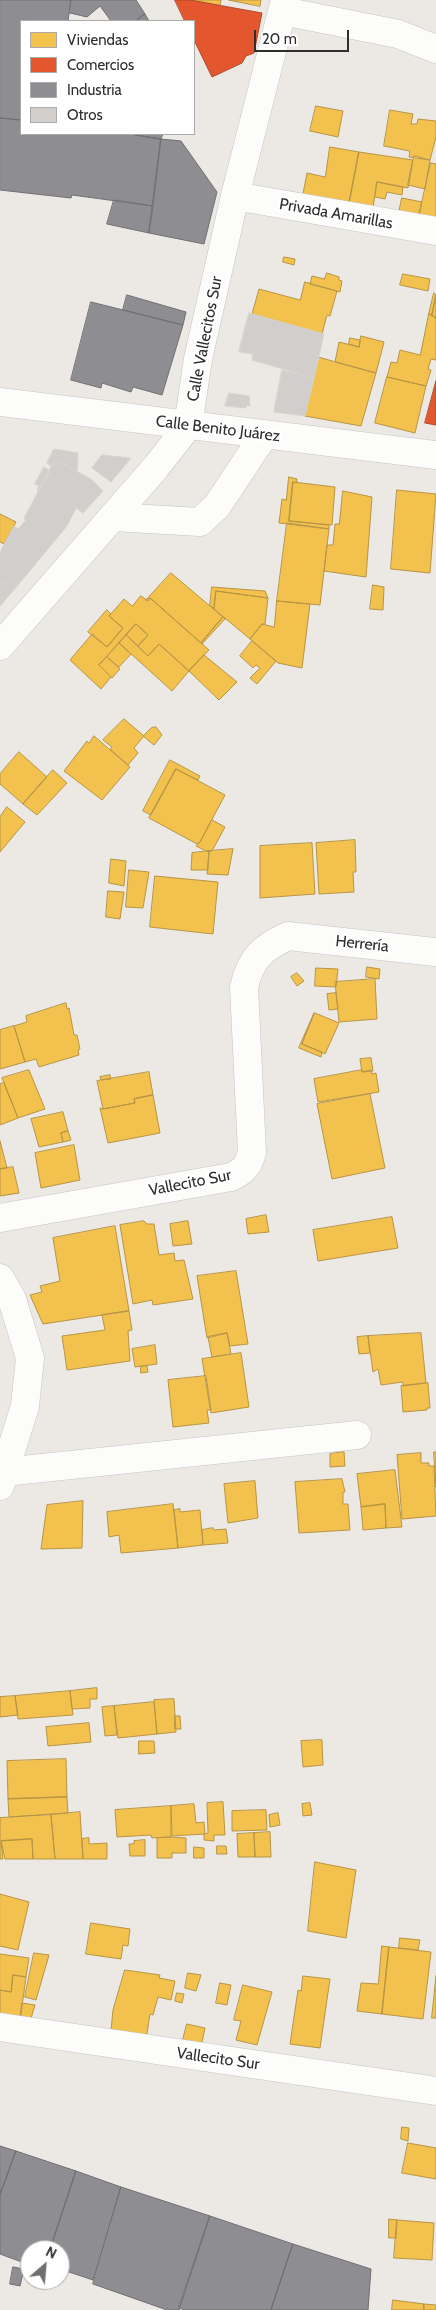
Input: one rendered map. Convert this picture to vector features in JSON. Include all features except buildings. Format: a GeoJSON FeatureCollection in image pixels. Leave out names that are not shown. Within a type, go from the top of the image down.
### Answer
{"type":"FeatureCollection","features":[{"type":"Feature","properties":{"kind":"street"},"geometry":{"type":"LineString","coordinates":[[284,5],[398,34],[436,50]]}},
{"type":"Feature","properties":{"kind":"street","name":"Calle Vallecitos Sur"},"geometry":{"type":"LineString","coordinates":[[188,426],[198,359],[235,196],[284,5]]}},
{"type":"Feature","properties":{"kind":"street","name":"Privada Amarillas"},"geometry":{"type":"LineString","coordinates":[[235,196],[436,231]]}},
{"type":"Feature","properties":{"kind":"street","name":"Calle Benito Juárez"},"geometry":{"type":"LineString","coordinates":[[0,402],[436,455]]}},
{"type":"Feature","properties":{"kind":"street"},"geometry":{"type":"LineString","coordinates":[[0,646],[188,426]]}},
{"type":"Feature","properties":{"kind":"street"},"geometry":{"type":"LineString","coordinates":[[113,516],[200,522],[217,506],[264,435]]}},
{"type":"Feature","properties":{"kind":"street","name":"Herrería"},"geometry":{"type":"LineString","coordinates":[[288,936],[436,952]]}},
{"type":"Feature","properties":{"kind":"street","name":"Vallecito Sur"},"geometry":{"type":"LineString","coordinates":[[0,1218],[231,1177],[242,1172],[249,1163],[252,1152],[244,987],[248,971],[256,958],[271,944],[288,936]]}},
{"type":"Feature","properties":{"kind":"street"},"geometry":{"type":"LineString","coordinates":[[0,1278],[12,1299],[30,1358],[25,1406],[2,1479],[357,1435]]}},
{"type":"Feature","properties":{"kind":"street","name":"Vallecito Sur"},"geometry":{"type":"LineString","coordinates":[[0,2028],[436,2091]]}}]}
